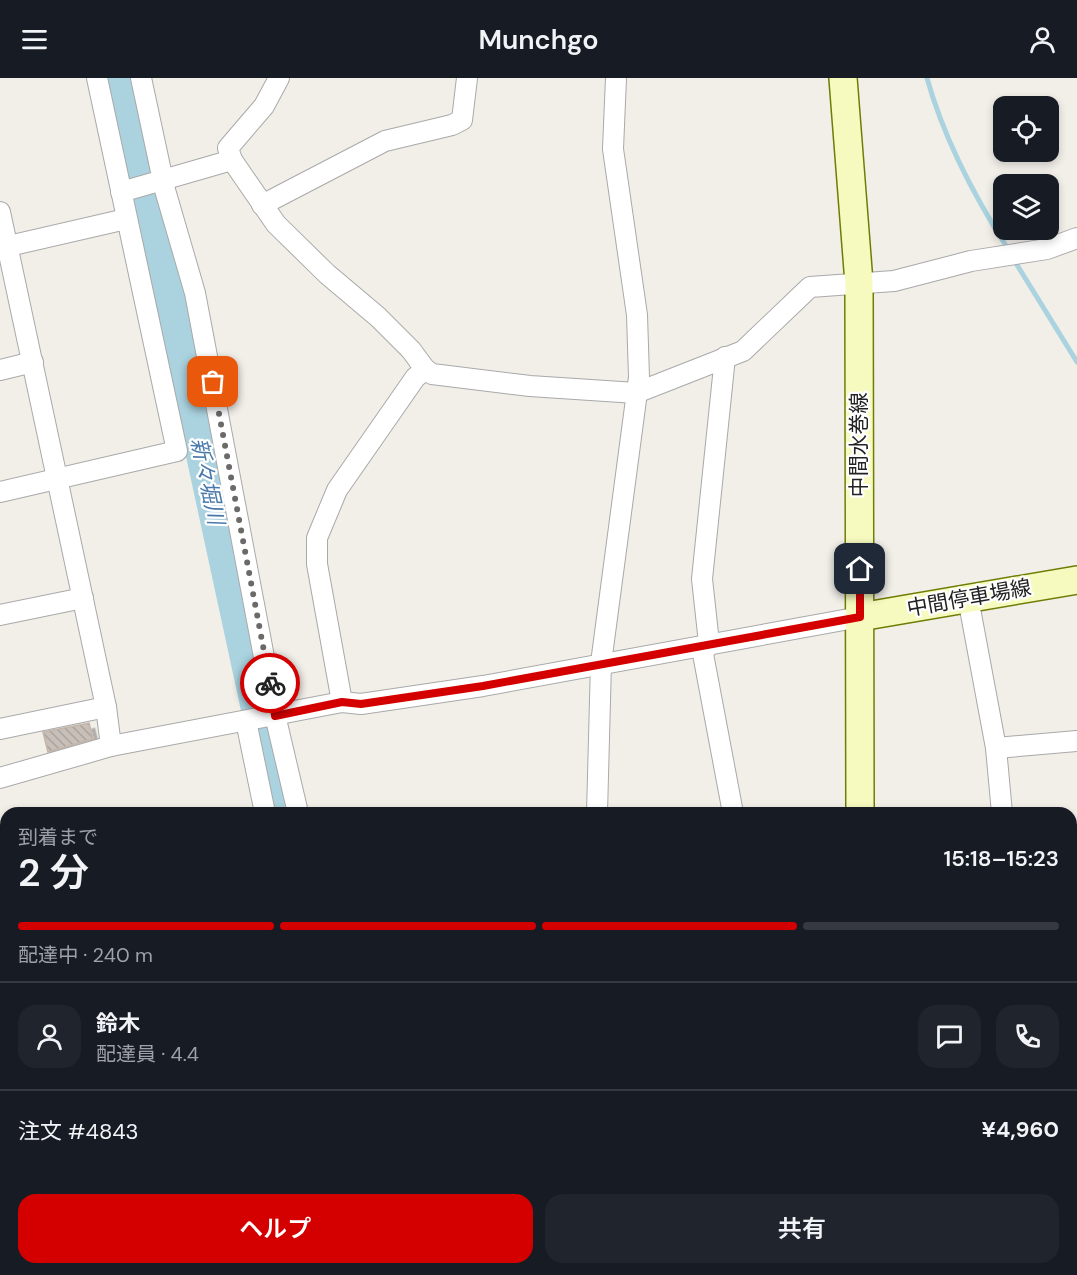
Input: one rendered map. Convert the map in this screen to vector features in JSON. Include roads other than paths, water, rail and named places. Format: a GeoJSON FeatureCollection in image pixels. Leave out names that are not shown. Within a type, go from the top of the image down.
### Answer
{"type":"FeatureCollection","features":[{"type":"Feature","properties":{"kind":"main road","name":"中間水巻線"},"geometry":{"type":"LineString","coordinates":[[843,78],[858,282],[860,807]]}},
{"type":"Feature","properties":{"kind":"main road","name":"中間停車場線"},"geometry":{"type":"LineString","coordinates":[[860,617],[1077,580]]}},
{"type":"Feature","properties":{"kind":"street"},"geometry":{"type":"LineString","coordinates":[[0,492],[177,451],[126,219],[126,191],[97,78]]}},
{"type":"Feature","properties":{"kind":"street"},"geometry":{"type":"LineString","coordinates":[[141,78],[161,182],[195,293],[274,716],[297,807]]}},
{"type":"Feature","properties":{"kind":"street"},"geometry":{"type":"LineString","coordinates":[[279,78],[264,106],[228,148],[232,160],[262,205],[293,242],[378,317],[432,374],[530,386],[636,393],[743,351],[810,287],[894,281],[971,261],[1047,249],[1077,238]]}},
{"type":"Feature","properties":{"kind":"street"},"geometry":{"type":"LineString","coordinates":[[262,205],[385,141],[452,125],[462,120],[467,78]]}},
{"type":"Feature","properties":{"kind":"street"},"geometry":{"type":"LineString","coordinates":[[597,807],[602,663],[639,377],[637,315],[614,149],[616,78]]}},
{"type":"Feature","properties":{"kind":"street"},"geometry":{"type":"LineString","coordinates":[[126,191],[232,160]]}},
{"type":"Feature","properties":{"kind":"street"},"geometry":{"type":"LineString","coordinates":[[0,212],[3,247],[33,362],[106,707],[111,746]]}},
{"type":"Feature","properties":{"kind":"street"},"geometry":{"type":"LineString","coordinates":[[3,247],[126,219]]}},
{"type":"Feature","properties":{"kind":"street"},"geometry":{"type":"LineString","coordinates":[[725,357],[702,579],[709,643],[704,654],[731,807]]}},
{"type":"Feature","properties":{"kind":"street"},"geometry":{"type":"LineString","coordinates":[[0,370],[33,362]]}},
{"type":"Feature","properties":{"kind":"street"},"geometry":{"type":"LineString","coordinates":[[342,702],[317,564],[317,538],[337,490],[415,378],[425,369]]}},
{"type":"Feature","properties":{"kind":"street"},"geometry":{"type":"LineString","coordinates":[[0,615],[83,598]]}},
{"type":"Feature","properties":{"kind":"street"},"geometry":{"type":"LineString","coordinates":[[968,598],[996,748],[1001,807]]}},
{"type":"Feature","properties":{"kind":"street"},"geometry":{"type":"LineString","coordinates":[[0,778],[111,746],[342,702],[372,703],[483,686],[860,617]]}},
{"type":"Feature","properties":{"kind":"street"},"geometry":{"type":"LineString","coordinates":[[0,729],[106,707]]}},
{"type":"Feature","properties":{"kind":"street"},"geometry":{"type":"LineString","coordinates":[[248,721],[264,807]]}},
{"type":"Feature","properties":{"kind":"street"},"geometry":{"type":"LineString","coordinates":[[996,748],[1077,741]]}},
{"type":"Feature","properties":{"kind":"waterway","name":"新々堀川"},"geometry":{"type":"LineString","coordinates":[[121,78],[279,807]]}},
{"type":"Feature","properties":{"kind":"waterway"},"geometry":{"type":"LineString","coordinates":[[927,78],[951,145],[983,208],[1008,249]]}},
{"type":"Feature","properties":{"kind":"waterway"},"geometry":{"type":"LineString","coordinates":[[1014,260],[1077,362]]}}]}
